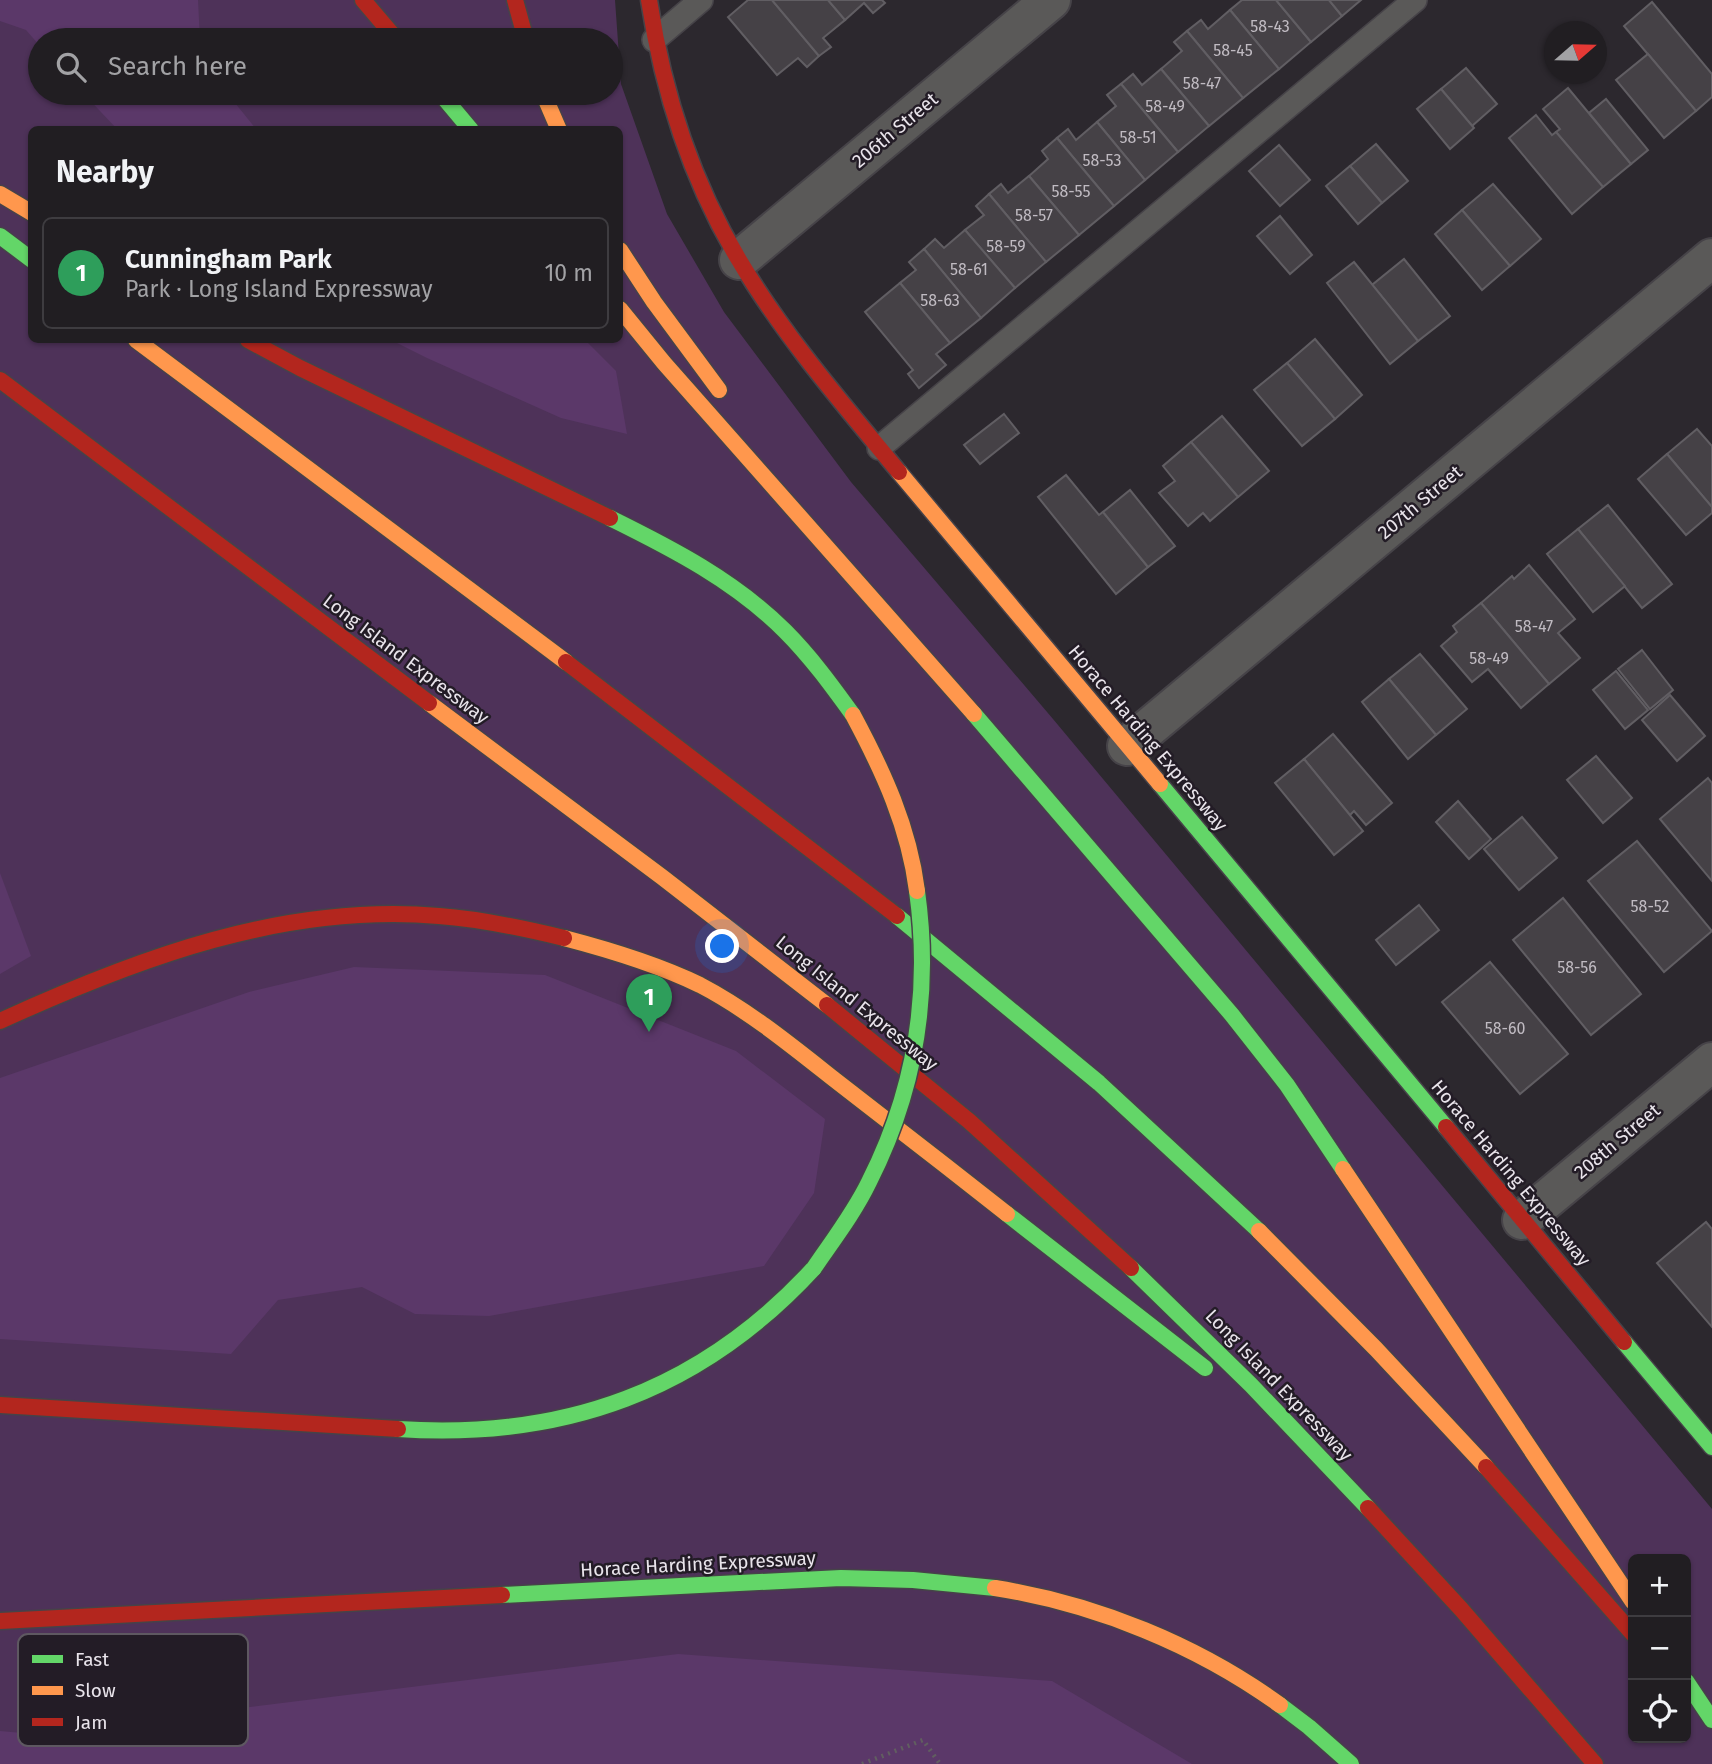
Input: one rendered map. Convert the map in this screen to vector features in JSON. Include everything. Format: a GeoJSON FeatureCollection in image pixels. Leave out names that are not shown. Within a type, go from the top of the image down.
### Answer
{"type":"FeatureCollection","features":[{"type":"Feature","properties":{"kind":"main road"},"geometry":{"type":"LineString","coordinates":[[363,0],[387,28]]}},
{"type":"Feature","properties":{"kind":"main road"},"geometry":{"type":"LineString","coordinates":[[515,0],[523,28]]}},
{"type":"Feature","properties":{"kind":"main road","name":"Horace Harding Expressway"},"geometry":{"type":"LineString","coordinates":[[649,0],[654,40],[690,156],[713,211],[739,260],[802,351],[879,448],[1712,1447]]}},
{"type":"Feature","properties":{"kind":"main road"},"geometry":{"type":"LineString","coordinates":[[450,105],[468,126]]}},
{"type":"Feature","properties":{"kind":"main road"},"geometry":{"type":"LineString","coordinates":[[548,105],[557,126]]}},
{"type":"Feature","properties":{"kind":"main road"},"geometry":{"type":"LineString","coordinates":[[0,194],[28,211]]}},
{"type":"Feature","properties":{"kind":"main road"},"geometry":{"type":"LineString","coordinates":[[0,236],[28,257]]}},
{"type":"Feature","properties":{"kind":"main road"},"geometry":{"type":"LineString","coordinates":[[623,254],[697,362],[732,406]]}},
{"type":"Feature","properties":{"kind":"main road"},"geometry":{"type":"LineString","coordinates":[[623,313],[664,363],[964,702],[1232,1015],[1287,1084],[1628,1595]]}},
{"type":"Feature","properties":{"kind":"main road"},"geometry":{"type":"LineString","coordinates":[[140,343],[793,833],[993,992],[1092,1077],[1208,1183],[1363,1337],[1508,1491],[1628,1628]]}},
{"type":"Feature","properties":{"kind":"main road"},"geometry":{"type":"LineString","coordinates":[[0,1405],[423,1431],[475,1431],[519,1427],[569,1417],[666,1383],[708,1359],[746,1331],[780,1304],[814,1268],[869,1183],[892,1132],[910,1081],[921,1023],[925,962],[920,897],[905,831],[883,772],[853,715],[820,670],[785,631],[750,600],[712,572],[670,547],[254,343]]}},
{"type":"Feature","properties":{"kind":"main road","name":"Long Island Expressway"},"geometry":{"type":"LineString","coordinates":[[0,380],[691,899],[818,998],[1015,1162],[1130,1266],[1229,1362],[1326,1462],[1425,1567],[1595,1764]]}},
{"type":"Feature","properties":{"kind":"main road"},"geometry":{"type":"LineString","coordinates":[[800,494],[964,702]]}},
{"type":"Feature","properties":{"kind":"main road"},"geometry":{"type":"LineString","coordinates":[[0,1021],[103,974],[213,937],[274,924],[361,914],[436,914],[548,931],[658,967],[702,986],[794,1048],[1326,1462]]}},
{"type":"Feature","properties":{"kind":"main road","name":"Horace Harding Expressway"},"geometry":{"type":"LineString","coordinates":[[0,1621],[817,1579],[887,1577],[951,1583],[1010,1591],[1079,1608],[1141,1630],[1195,1654],[1252,1686],[1304,1722],[1351,1764]]}},
{"type":"Feature","properties":{"kind":"main road"},"geometry":{"type":"LineString","coordinates":[[1691,1688],[1712,1720]]}},
{"type":"Feature","properties":{"kind":"main road"},"geometry":{"type":"LineString","coordinates":[[1691,1701],[1712,1726]]}},
{"type":"Feature","properties":{"kind":"street","name":"206th Street"},"geometry":{"type":"LineString","coordinates":[[739,260],[1051,0]]}},
{"type":"Feature","properties":{"kind":"street","name":"207th Street"},"geometry":{"type":"LineString","coordinates":[[1128,746],[1712,258]]}},
{"type":"Feature","properties":{"kind":"street","name":"208th Street"},"geometry":{"type":"LineString","coordinates":[[1522,1220],[1712,1062]]}},
{"type":"Feature","properties":{"kind":"lane"},"geometry":{"type":"LineString","coordinates":[[654,40],[701,0]]}},
{"type":"Feature","properties":{"kind":"lane"},"geometry":{"type":"LineString","coordinates":[[879,448],[1415,0]]}},
{"type":"Feature","properties":{"kind":"path"},"geometry":{"type":"LineString","coordinates":[[862,1764],[923,1740],[940,1764]]}},
{"type":"Feature","properties":{"kind":"shaded area"},"geometry":{"type":"Polygon","coordinates":[[[0,0],[615,0],[617,28],[28,28],[28,105],[623,105],[623,90],[667,214],[724,312],[851,482],[1053,719],[1712,1509],[1712,1764],[0,1764],[0,0]]]}},
{"type":"Feature","properties":{"kind":"shaded area"},"geometry":{"type":"Polygon","coordinates":[[[0,0],[198,0],[199,28],[28,28],[28,32],[0,21],[0,0]]]}},
{"type":"Feature","properties":{"kind":"shaded area"},"geometry":{"type":"Polygon","coordinates":[[[94,105],[237,105],[254,126],[114,126],[94,105]]]}},
{"type":"Feature","properties":{"kind":"shaded area"},"geometry":{"type":"Polygon","coordinates":[[[397,343],[588,343],[616,371],[627,434],[561,418],[397,343]]]}},
{"type":"Feature","properties":{"kind":"shaded area"},"geometry":{"type":"Polygon","coordinates":[[[0,873],[31,956],[0,974],[0,873]]]}},
{"type":"Feature","properties":{"kind":"shaded area"},"geometry":{"type":"Polygon","coordinates":[[[354,967],[545,975],[736,1051],[825,1119],[814,1193],[764,1266],[489,1316],[415,1314],[362,1287],[278,1300],[231,1354],[0,1339],[0,1078],[249,992],[354,967]]]}},
{"type":"Feature","properties":{"kind":"shaded area"},"geometry":{"type":"Polygon","coordinates":[[[678,1654],[1052,1681],[1192,1764],[0,1764],[0,1731],[18,1733],[18,1746],[248,1746],[248,1707],[678,1654]]]}},
{"type":"Feature","properties":{"kind":"building"},"geometry":{"type":"Polygon","coordinates":[[[748,0],[772,0],[819,56],[807,67],[798,58],[777,75],[728,17],[748,0]]]}},
{"type":"Feature","properties":{"kind":"building"},"geometry":{"type":"Polygon","coordinates":[[[772,0],[828,0],[845,20],[823,38],[831,47],[819,56],[772,0]]]}},
{"type":"Feature","properties":{"kind":"building"},"geometry":{"type":"Polygon","coordinates":[[[828,0],[882,0],[885,3],[873,13],[864,3],[845,20],[828,0]]]}},
{"type":"Feature","properties":{"kind":"building"},"geometry":{"type":"Polygon","coordinates":[[[1242,0],[1276,0],[1311,42],[1279,69],[1230,10],[1242,0]]]}},
{"type":"Feature","properties":{"kind":"building"},"geometry":{"type":"Polygon","coordinates":[[[1276,0],[1329,0],[1342,16],[1311,42],[1276,0]]]}},
{"type":"Feature","properties":{"kind":"building"},"geometry":{"type":"Polygon","coordinates":[[[1329,0],[1361,0],[1342,16],[1329,0]]]}},
{"type":"Feature","properties":{"kind":"building"},"geometry":{"type":"Polygon","coordinates":[[[1652,2],[1712,74],[1712,97],[1696,111],[1624,26],[1652,2]]]}},
{"type":"Feature","properties":{"kind":"building"},"geometry":{"type":"Polygon","coordinates":[[[1230,10],[1279,69],[1243,98],[1187,31],[1201,20],[1208,29],[1230,10]]]}},
{"type":"Feature","properties":{"kind":"building"},"geometry":{"type":"Polygon","coordinates":[[[1187,31],[1243,98],[1209,126],[1161,69],[1182,51],[1174,42],[1187,31]]]}},
{"type":"Feature","properties":{"kind":"building"},"geometry":{"type":"Polygon","coordinates":[[[1648,54],[1696,111],[1664,138],[1616,80],[1648,54]]]}},
{"type":"Feature","properties":{"kind":"building"},"geometry":{"type":"Polygon","coordinates":[[[1466,68],[1497,104],[1472,126],[1441,89],[1466,68]]]}},
{"type":"Feature","properties":{"kind":"building"},"geometry":{"type":"Polygon","coordinates":[[[1161,69],[1209,126],[1178,152],[1121,84],[1133,74],[1142,85],[1161,69]]]}},
{"type":"Feature","properties":{"kind":"building"},"geometry":{"type":"Polygon","coordinates":[[[1121,84],[1178,152],[1145,180],[1097,122],[1116,106],[1107,95],[1121,84]]]}},
{"type":"Feature","properties":{"kind":"building"},"geometry":{"type":"Polygon","coordinates":[[[1568,88],[1631,164],[1603,187],[1556,132],[1560,129],[1543,109],[1568,88]]]}},
{"type":"Feature","properties":{"kind":"building"},"geometry":{"type":"Polygon","coordinates":[[[1441,89],[1474,128],[1450,149],[1417,109],[1441,89]]]}},
{"type":"Feature","properties":{"kind":"building"},"geometry":{"type":"Polygon","coordinates":[[[1606,99],[1648,150],[1631,164],[1589,113],[1606,99]]]}},
{"type":"Feature","properties":{"kind":"building"},"geometry":{"type":"Polygon","coordinates":[[[1536,115],[1552,135],[1556,132],[1603,187],[1572,214],[1509,138],[1536,115]]]}},
{"type":"Feature","properties":{"kind":"building"},"geometry":{"type":"Polygon","coordinates":[[[1097,122],[1145,180],[1114,206],[1057,138],[1068,129],[1076,140],[1097,122]]]}},
{"type":"Feature","properties":{"kind":"building"},"geometry":{"type":"Polygon","coordinates":[[[1057,138],[1114,206],[1079,235],[1029,176],[1048,159],[1042,151],[1057,138]]]}},
{"type":"Feature","properties":{"kind":"building"},"geometry":{"type":"Polygon","coordinates":[[[1376,144],[1408,181],[1382,203],[1350,166],[1376,144]]]}},
{"type":"Feature","properties":{"kind":"building"},"geometry":{"type":"Polygon","coordinates":[[[1279,145],[1310,180],[1280,206],[1249,171],[1279,145]]]}},
{"type":"Feature","properties":{"kind":"building"},"geometry":{"type":"Polygon","coordinates":[[[1350,166],[1382,203],[1358,224],[1326,186],[1350,166]]]}},
{"type":"Feature","properties":{"kind":"building"},"geometry":{"type":"Polygon","coordinates":[[[1029,176],[1079,235],[1046,262],[989,194],[1001,184],[1008,193],[1029,176]]]}},
{"type":"Feature","properties":{"kind":"building"},"geometry":{"type":"Polygon","coordinates":[[[1493,184],[1541,239],[1510,266],[1462,210],[1493,184]]]}},
{"type":"Feature","properties":{"kind":"building"},"geometry":{"type":"Polygon","coordinates":[[[989,194],[1046,262],[1015,288],[965,230],[984,215],[976,206],[989,194]]]}},
{"type":"Feature","properties":{"kind":"building"},"geometry":{"type":"Polygon","coordinates":[[[1462,210],[1510,266],[1482,290],[1435,234],[1462,210]]]}},
{"type":"Feature","properties":{"kind":"building"},"geometry":{"type":"Polygon","coordinates":[[[1280,216],[1312,255],[1290,274],[1257,236],[1280,216]]]}},
{"type":"Feature","properties":{"kind":"building"},"geometry":{"type":"Polygon","coordinates":[[[965,230],[1015,288],[981,318],[924,249],[935,239],[944,248],[965,230]]]}},
{"type":"Feature","properties":{"kind":"building"},"geometry":{"type":"Polygon","coordinates":[[[924,249],[981,318],[950,343],[900,283],[916,270],[909,262],[924,249]]]}},
{"type":"Feature","properties":{"kind":"building"},"geometry":{"type":"Polygon","coordinates":[[[1404,259],[1450,316],[1418,341],[1372,285],[1404,259]]]}},
{"type":"Feature","properties":{"kind":"building"},"geometry":{"type":"Polygon","coordinates":[[[1354,262],[1418,341],[1390,364],[1327,283],[1354,262]]]}},
{"type":"Feature","properties":{"kind":"building"},"geometry":{"type":"Polygon","coordinates":[[[900,283],[950,343],[936,354],[946,365],[919,388],[908,374],[913,370],[865,312],[900,283]]]}},
{"type":"Feature","properties":{"kind":"building"},"geometry":{"type":"Polygon","coordinates":[[[1315,339],[1362,395],[1335,419],[1287,363],[1315,339]]]}},
{"type":"Feature","properties":{"kind":"building"},"geometry":{"type":"Polygon","coordinates":[[[1287,363],[1335,419],[1302,446],[1254,390],[1287,363]]]}},
{"type":"Feature","properties":{"kind":"building"},"geometry":{"type":"Polygon","coordinates":[[[1004,414],[1019,433],[980,464],[964,445],[1004,414]]]}},
{"type":"Feature","properties":{"kind":"building"},"geometry":{"type":"Polygon","coordinates":[[[1222,416],[1269,471],[1238,497],[1191,442],[1222,416]]]}},
{"type":"Feature","properties":{"kind":"building"},"geometry":{"type":"Polygon","coordinates":[[[1697,429],[1712,446],[1712,507],[1667,454],[1697,429]]]}},
{"type":"Feature","properties":{"kind":"building"},"geometry":{"type":"Polygon","coordinates":[[[1191,442],[1238,497],[1210,521],[1203,513],[1188,526],[1159,493],[1175,481],[1163,466],[1191,442]]]}},
{"type":"Feature","properties":{"kind":"building"},"geometry":{"type":"Polygon","coordinates":[[[1667,454],[1712,507],[1712,513],[1686,535],[1638,479],[1667,454]]]}},
{"type":"Feature","properties":{"kind":"building"},"geometry":{"type":"Polygon","coordinates":[[[1066,475],[1099,515],[1103,512],[1148,567],[1116,594],[1038,497],[1066,475]]]}},
{"type":"Feature","properties":{"kind":"building"},"geometry":{"type":"Polygon","coordinates":[[[1130,490],[1175,546],[1148,567],[1103,512],[1130,490]]]}},
{"type":"Feature","properties":{"kind":"building"},"geometry":{"type":"Polygon","coordinates":[[[1608,505],[1672,584],[1642,608],[1578,529],[1608,505]]]}},
{"type":"Feature","properties":{"kind":"building"},"geometry":{"type":"Polygon","coordinates":[[[1578,529],[1625,586],[1593,612],[1547,554],[1578,529]]]}},
{"type":"Feature","properties":{"kind":"building"},"geometry":{"type":"Polygon","coordinates":[[[1529,565],[1575,619],[1558,633],[1580,658],[1549,684],[1481,603],[1529,565]]]}},
{"type":"Feature","properties":{"kind":"building"},"geometry":{"type":"Polygon","coordinates":[[[1481,603],[1549,684],[1521,708],[1488,669],[1472,682],[1441,646],[1457,632],[1453,626],[1481,603]]]}},
{"type":"Feature","properties":{"kind":"building"},"geometry":{"type":"Polygon","coordinates":[[[1642,650],[1673,690],[1650,709],[1618,669],[1642,650]]]}},
{"type":"Feature","properties":{"kind":"building"},"geometry":{"type":"Polygon","coordinates":[[[1420,654],[1467,709],[1436,735],[1389,679],[1420,654]]]}},
{"type":"Feature","properties":{"kind":"building"},"geometry":{"type":"Polygon","coordinates":[[[1616,671],[1648,710],[1625,729],[1593,690],[1616,671]]]}},
{"type":"Feature","properties":{"kind":"building"},"geometry":{"type":"Polygon","coordinates":[[[1389,679],[1436,735],[1408,759],[1362,702],[1389,679]]]}},
{"type":"Feature","properties":{"kind":"building"},"geometry":{"type":"Polygon","coordinates":[[[1670,695],[1705,736],[1677,761],[1642,720],[1670,695]]]}},
{"type":"Feature","properties":{"kind":"building"},"geometry":{"type":"Polygon","coordinates":[[[1333,734],[1392,803],[1366,825],[1354,811],[1350,815],[1304,759],[1333,734]]]}},
{"type":"Feature","properties":{"kind":"building"},"geometry":{"type":"Polygon","coordinates":[[[1596,756],[1632,798],[1603,823],[1567,780],[1596,756]]]}},
{"type":"Feature","properties":{"kind":"building"},"geometry":{"type":"Polygon","coordinates":[[[1304,759],[1363,831],[1334,855],[1275,783],[1304,759]]]}},
{"type":"Feature","properties":{"kind":"building"},"geometry":{"type":"Polygon","coordinates":[[[1708,778],[1712,783],[1712,881],[1660,819],[1708,778]]]}},
{"type":"Feature","properties":{"kind":"building"},"geometry":{"type":"Polygon","coordinates":[[[1458,801],[1491,839],[1469,859],[1436,822],[1458,801]]]}},
{"type":"Feature","properties":{"kind":"building"},"geometry":{"type":"Polygon","coordinates":[[[1522,817],[1557,858],[1519,890],[1484,849],[1522,817]]]}},
{"type":"Feature","properties":{"kind":"building"},"geometry":{"type":"Polygon","coordinates":[[[1637,841],[1712,931],[1664,972],[1588,881],[1637,841]]]}},
{"type":"Feature","properties":{"kind":"building"},"geometry":{"type":"Polygon","coordinates":[[[1563,898],[1641,994],[1591,1035],[1513,940],[1563,898]]]}},
{"type":"Feature","properties":{"kind":"building"},"geometry":{"type":"Polygon","coordinates":[[[1419,905],[1439,930],[1396,965],[1376,940],[1419,905]]]}},
{"type":"Feature","properties":{"kind":"building"},"geometry":{"type":"Polygon","coordinates":[[[1490,962],[1568,1054],[1520,1094],[1442,1002],[1490,962]]]}},
{"type":"Feature","properties":{"kind":"building"},"geometry":{"type":"Polygon","coordinates":[[[1706,1222],[1712,1229],[1712,1327],[1657,1263],[1706,1222]]]}},
{"type":"Feature","properties":{"kind":"traffic: fast"},"geometry":{"type":"LineString","coordinates":[[450,105],[468,126]]}},
{"type":"Feature","properties":{"kind":"traffic: fast"},"geometry":{"type":"LineString","coordinates":[[0,236],[28,257]]}},
{"type":"Feature","properties":{"kind":"traffic: fast"},"geometry":{"type":"LineString","coordinates":[[610,518],[702,567],[766,613],[795,641],[853,715]]}},
{"type":"Feature","properties":{"kind":"traffic: fast"},"geometry":{"type":"LineString","coordinates":[[974,714],[1232,1015],[1287,1085],[1343,1169]]}},
{"type":"Feature","properties":{"kind":"traffic: fast"},"geometry":{"type":"LineString","coordinates":[[1160,784],[1446,1127]]}},
{"type":"Feature","properties":{"kind":"traffic: fast"},"geometry":{"type":"LineString","coordinates":[[814,1268],[869,1182],[885,1148],[908,1077],[916,1040],[922,966],[917,891]]}},
{"type":"Feature","properties":{"kind":"traffic: fast"},"geometry":{"type":"LineString","coordinates":[[897,916],[1099,1083],[1259,1231]]}},
{"type":"Feature","properties":{"kind":"traffic: fast"},"geometry":{"type":"LineString","coordinates":[[1007,1214],[1205,1368]]}},
{"type":"Feature","properties":{"kind":"traffic: fast"},"geometry":{"type":"LineString","coordinates":[[398,1429],[459,1430],[517,1426],[573,1415],[626,1399],[676,1376],[725,1347],[770,1311],[814,1268]]}},
{"type":"Feature","properties":{"kind":"traffic: fast"},"geometry":{"type":"LineString","coordinates":[[1131,1268],[1251,1385],[1368,1508]]}},
{"type":"Feature","properties":{"kind":"traffic: fast"},"geometry":{"type":"LineString","coordinates":[[1624,1342],[1712,1447]]}},
{"type":"Feature","properties":{"kind":"traffic: fast"},"geometry":{"type":"LineString","coordinates":[[502,1595],[841,1578],[913,1580],[995,1588]]}},
{"type":"Feature","properties":{"kind":"traffic: fast"},"geometry":{"type":"LineString","coordinates":[[1691,1688],[1712,1720]]}},
{"type":"Feature","properties":{"kind":"traffic: fast"},"geometry":{"type":"LineString","coordinates":[[1280,1705],[1351,1764]]}},
{"type":"Feature","properties":{"kind":"traffic: slow"},"geometry":{"type":"LineString","coordinates":[[548,105],[557,126]]}},
{"type":"Feature","properties":{"kind":"traffic: slow"},"geometry":{"type":"LineString","coordinates":[[0,194],[28,211]]}},
{"type":"Feature","properties":{"kind":"traffic: slow"},"geometry":{"type":"LineString","coordinates":[[623,255],[654,302],[719,390]]}},
{"type":"Feature","properties":{"kind":"traffic: slow"},"geometry":{"type":"LineString","coordinates":[[623,313],[664,363],[974,714]]}},
{"type":"Feature","properties":{"kind":"traffic: slow"},"geometry":{"type":"LineString","coordinates":[[140,343],[566,662]]}},
{"type":"Feature","properties":{"kind":"traffic: slow"},"geometry":{"type":"LineString","coordinates":[[899,472],[1160,784]]}},
{"type":"Feature","properties":{"kind":"traffic: slow"},"geometry":{"type":"LineString","coordinates":[[429,703],[662,877],[827,1005]]}},
{"type":"Feature","properties":{"kind":"traffic: slow"},"geometry":{"type":"LineString","coordinates":[[853,715],[893,800],[908,844],[917,891]]}},
{"type":"Feature","properties":{"kind":"traffic: slow"},"geometry":{"type":"LineString","coordinates":[[564,938],[667,970],[700,985],[735,1006],[786,1042],[1007,1214]]}},
{"type":"Feature","properties":{"kind":"traffic: slow"},"geometry":{"type":"LineString","coordinates":[[1343,1169],[1628,1595]]}},
{"type":"Feature","properties":{"kind":"traffic: slow"},"geometry":{"type":"LineString","coordinates":[[1259,1231],[1376,1349],[1486,1467]]}},
{"type":"Feature","properties":{"kind":"traffic: slow"},"geometry":{"type":"LineString","coordinates":[[995,1588],[1070,1605],[1144,1630],[1215,1664],[1280,1705]]}},
{"type":"Feature","properties":{"kind":"traffic: jam"},"geometry":{"type":"LineString","coordinates":[[363,0],[387,28]]}},
{"type":"Feature","properties":{"kind":"traffic: jam"},"geometry":{"type":"LineString","coordinates":[[515,0],[523,28]]}},
{"type":"Feature","properties":{"kind":"traffic: jam"},"geometry":{"type":"LineString","coordinates":[[649,0],[662,68],[681,134],[722,230],[775,316],[899,472]]}},
{"type":"Feature","properties":{"kind":"traffic: jam"},"geometry":{"type":"LineString","coordinates":[[254,343],[610,518]]}},
{"type":"Feature","properties":{"kind":"traffic: jam"},"geometry":{"type":"LineString","coordinates":[[0,380],[429,703]]}},
{"type":"Feature","properties":{"kind":"traffic: jam"},"geometry":{"type":"LineString","coordinates":[[566,662],[897,916]]}},
{"type":"Feature","properties":{"kind":"traffic: jam"},"geometry":{"type":"LineString","coordinates":[[0,1021],[105,976],[159,957],[213,940],[324,918],[381,914],[439,916],[502,924],[564,938]]}},
{"type":"Feature","properties":{"kind":"traffic: jam"},"geometry":{"type":"LineString","coordinates":[[827,1005],[969,1121],[1131,1268]]}},
{"type":"Feature","properties":{"kind":"traffic: jam"},"geometry":{"type":"LineString","coordinates":[[1446,1127],[1624,1342]]}},
{"type":"Feature","properties":{"kind":"traffic: jam"},"geometry":{"type":"LineString","coordinates":[[0,1405],[398,1429]]}},
{"type":"Feature","properties":{"kind":"traffic: jam"},"geometry":{"type":"LineString","coordinates":[[1486,1467],[1628,1628]]}},
{"type":"Feature","properties":{"kind":"traffic: jam"},"geometry":{"type":"LineString","coordinates":[[1368,1508],[1461,1609],[1595,1764]]}},
{"type":"Feature","properties":{"kind":"traffic: jam"},"geometry":{"type":"LineString","coordinates":[[0,1621],[502,1595]]}},
{"type":"Feature","properties":{"kind":"place","name":"Cunningham Park"},"geometry":{"type":"Point","coordinates":[649,1032]}}]}
